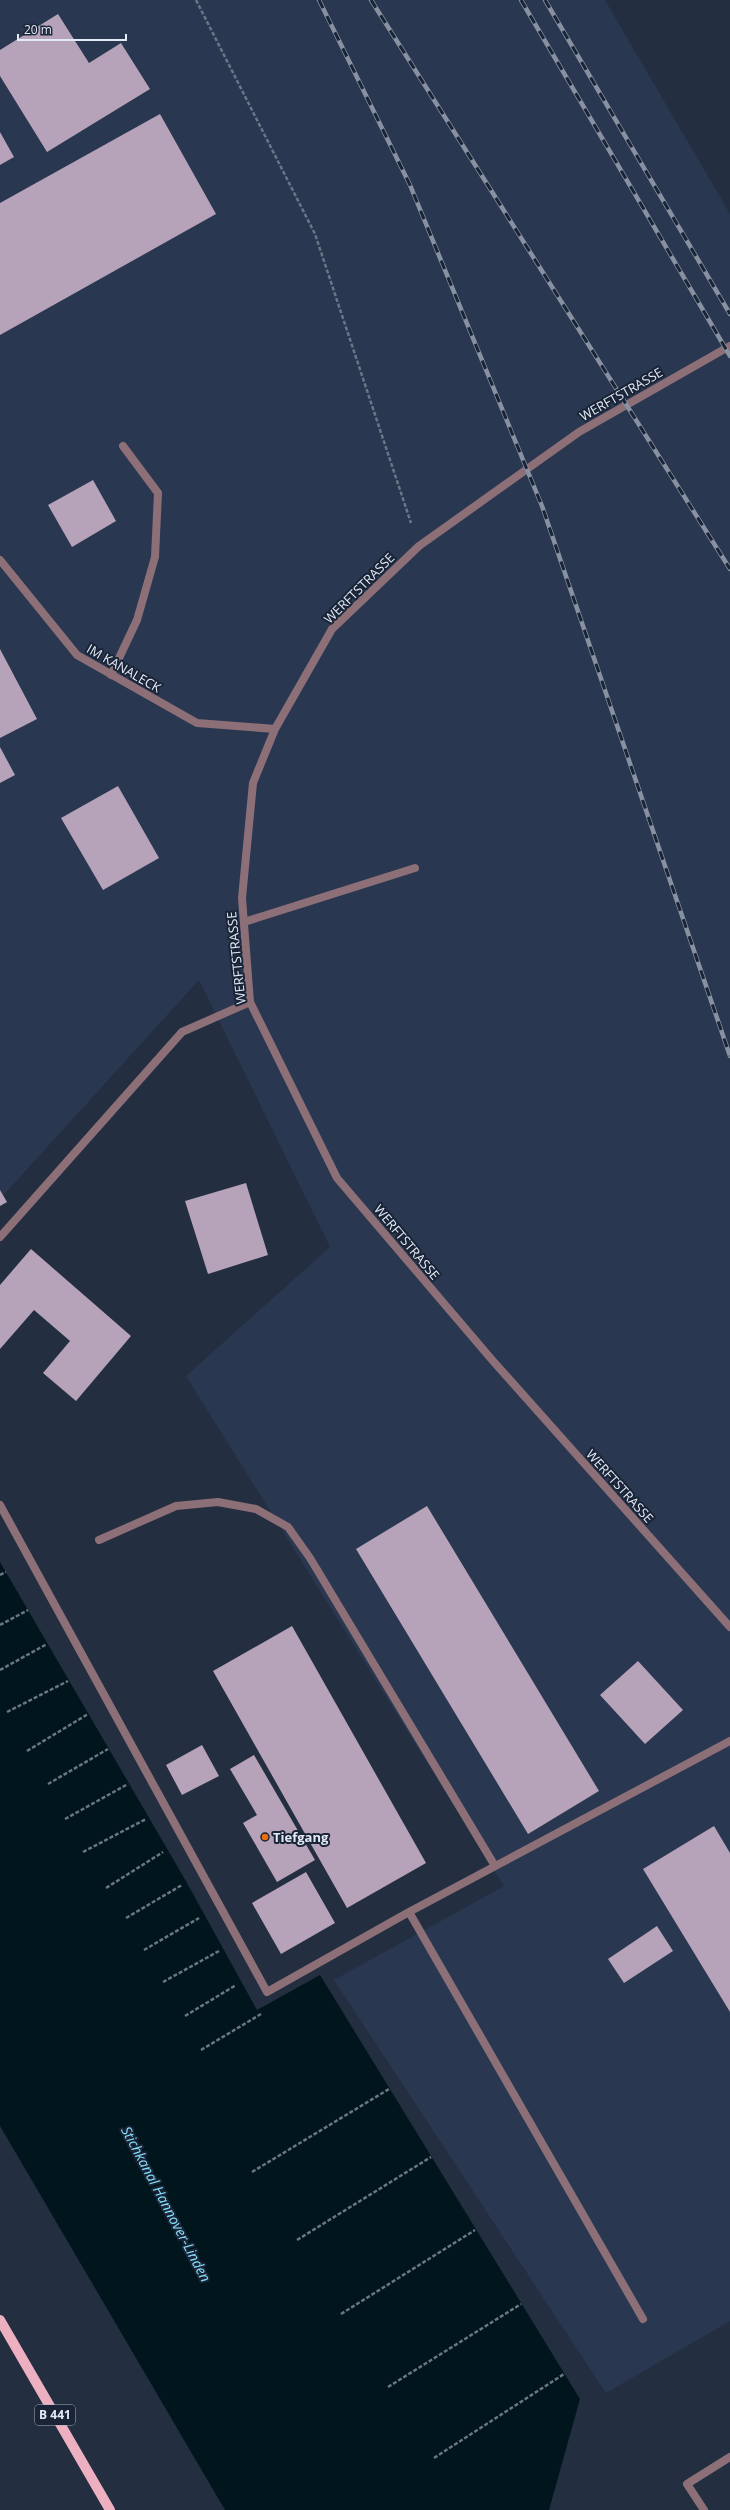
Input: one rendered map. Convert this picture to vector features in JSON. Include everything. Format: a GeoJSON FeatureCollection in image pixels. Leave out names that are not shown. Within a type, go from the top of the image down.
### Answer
{"type":"FeatureCollection","features":[{"type":"Feature","properties":{"kind":"main road","name":"B 441"},"geometry":{"type":"LineString","coordinates":[[0,2320],[110,2510]]}},
{"type":"Feature","properties":{"kind":"street","name":"WERFTSTRASSE"},"geometry":{"type":"LineString","coordinates":[[730,346],[579,432],[419,546],[332,629],[274,729],[253,782],[242,898],[250,1002],[337,1178],[493,1361],[730,1627]]}},
{"type":"Feature","properties":{"kind":"street"},"geometry":{"type":"LineString","coordinates":[[111,675],[136,620],[156,557],[158,492],[123,446]]}},
{"type":"Feature","properties":{"kind":"street","name":"IM KANALECK"},"geometry":{"type":"LineString","coordinates":[[0,560],[77,655],[196,723],[274,729]]}},
{"type":"Feature","properties":{"kind":"street"},"geometry":{"type":"LineString","coordinates":[[244,922],[415,868]]}},
{"type":"Feature","properties":{"kind":"street"},"geometry":{"type":"LineString","coordinates":[[0,1237],[182,1032],[250,1002]]}},
{"type":"Feature","properties":{"kind":"street"},"geometry":{"type":"LineString","coordinates":[[99,1540],[176,1506],[218,1502],[256,1510],[288,1527],[310,1558],[495,1866]]}},
{"type":"Feature","properties":{"kind":"street"},"geometry":{"type":"LineString","coordinates":[[0,1505],[267,1992],[409,1912],[730,1741]]}},
{"type":"Feature","properties":{"kind":"street"},"geometry":{"type":"LineString","coordinates":[[409,1912],[643,2319]]}},
{"type":"Feature","properties":{"kind":"street"},"geometry":{"type":"LineString","coordinates":[[704,2510],[687,2484],[730,2456]]}},
{"type":"Feature","properties":{"kind":"path"},"geometry":{"type":"LineString","coordinates":[[196,0],[315,234],[419,546]]}},
{"type":"Feature","properties":{"kind":"path"},"geometry":{"type":"LineString","coordinates":[[0,1575],[6,1572]]}},
{"type":"Feature","properties":{"kind":"path"},"geometry":{"type":"LineString","coordinates":[[0,1625],[28,1610]]}},
{"type":"Feature","properties":{"kind":"path"},"geometry":{"type":"LineString","coordinates":[[0,1670],[47,1644]]}},
{"type":"Feature","properties":{"kind":"path"},"geometry":{"type":"LineString","coordinates":[[7,1712],[68,1680]]}},
{"type":"Feature","properties":{"kind":"path"},"geometry":{"type":"LineString","coordinates":[[27,1751],[88,1714]]}},
{"type":"Feature","properties":{"kind":"path"},"geometry":{"type":"LineString","coordinates":[[48,1784],[108,1748]]}},
{"type":"Feature","properties":{"kind":"path"},"geometry":{"type":"LineString","coordinates":[[65,1819],[129,1784]]}},
{"type":"Feature","properties":{"kind":"path"},"geometry":{"type":"LineString","coordinates":[[83,1852],[148,1818]]}},
{"type":"Feature","properties":{"kind":"path"},"geometry":{"type":"LineString","coordinates":[[106,1888],[167,1850]]}},
{"type":"Feature","properties":{"kind":"path"},"geometry":{"type":"LineString","coordinates":[[126,1918],[187,1883]]}},
{"type":"Feature","properties":{"kind":"path"},"geometry":{"type":"LineString","coordinates":[[144,1950],[205,1914]]}},
{"type":"Feature","properties":{"kind":"path"},"geometry":{"type":"LineString","coordinates":[[163,1982],[224,1949]]}},
{"type":"Feature","properties":{"kind":"path"},"geometry":{"type":"LineString","coordinates":[[185,2016],[242,1982]]}},
{"type":"Feature","properties":{"kind":"path"},"geometry":{"type":"LineString","coordinates":[[201,2050],[264,2012]]}},
{"type":"Feature","properties":{"kind":"path"},"geometry":{"type":"LineString","coordinates":[[252,2172],[389,2089]]}},
{"type":"Feature","properties":{"kind":"path"},"geometry":{"type":"LineString","coordinates":[[297,2240],[432,2157]]}},
{"type":"Feature","properties":{"kind":"path"},"geometry":{"type":"LineString","coordinates":[[341,2314],[476,2230]]}},
{"type":"Feature","properties":{"kind":"path"},"geometry":{"type":"LineString","coordinates":[[388,2388],[521,2304]]}},
{"type":"Feature","properties":{"kind":"path"},"geometry":{"type":"LineString","coordinates":[[434,2458],[564,2374]]}},
{"type":"Feature","properties":{"kind":"shaded area"},"geometry":{"type":"Polygon","coordinates":[[[0,0],[605,0],[730,214],[730,2321],[606,2393],[334,1980],[504,1886],[186,1376],[330,1247],[199,980],[0,1199],[0,0]]]}},
{"type":"Feature","properties":{"kind":"water","name":"Stichkanal Hannover-Linden"},"geometry":{"type":"Polygon","coordinates":[[[0,1562],[187,1883],[257,2010],[320,1975],[580,2399],[549,2510],[225,2510],[0,2126],[0,1562]]]}},
{"type":"Feature","properties":{"kind":"building"},"geometry":{"type":"Polygon","coordinates":[[[58,14],[89,63],[121,43],[150,89],[47,152],[0,76],[0,50],[58,14]]]}},
{"type":"Feature","properties":{"kind":"building"},"geometry":{"type":"Polygon","coordinates":[[[160,114],[216,214],[0,335],[0,203],[160,114]]]}},
{"type":"Feature","properties":{"kind":"building"},"geometry":{"type":"Polygon","coordinates":[[[0,132],[14,157],[0,165],[0,132]]]}},
{"type":"Feature","properties":{"kind":"building"},"geometry":{"type":"Polygon","coordinates":[[[93,480],[116,521],[72,547],[48,505],[93,480]]]}},
{"type":"Feature","properties":{"kind":"building"},"geometry":{"type":"Polygon","coordinates":[[[0,649],[37,719],[0,738],[0,649]]]}},
{"type":"Feature","properties":{"kind":"building"},"geometry":{"type":"Polygon","coordinates":[[[0,747],[15,775],[0,783],[0,747]]]}},
{"type":"Feature","properties":{"kind":"building"},"geometry":{"type":"Polygon","coordinates":[[[118,786],[159,858],[103,890],[61,818],[118,786]]]}},
{"type":"Feature","properties":{"kind":"building"},"geometry":{"type":"Polygon","coordinates":[[[246,1183],[268,1255],[208,1274],[185,1201],[246,1183]]]}},
{"type":"Feature","properties":{"kind":"building"},"geometry":{"type":"Polygon","coordinates":[[[0,1190],[7,1202],[0,1206],[0,1190]]]}},
{"type":"Feature","properties":{"kind":"building"},"geometry":{"type":"Polygon","coordinates":[[[31,1249],[131,1336],[76,1401],[43,1373],[70,1341],[34,1310],[0,1349],[0,1285],[31,1249]]]}},
{"type":"Feature","properties":{"kind":"building"},"geometry":{"type":"Polygon","coordinates":[[[427,1506],[599,1791],[528,1834],[356,1549],[427,1506]]]}},
{"type":"Feature","properties":{"kind":"building"},"geometry":{"type":"Polygon","coordinates":[[[292,1626],[426,1863],[347,1908],[213,1671],[292,1626]]]}},
{"type":"Feature","properties":{"kind":"building"},"geometry":{"type":"Polygon","coordinates":[[[638,1661],[683,1710],[645,1744],[600,1695],[638,1661]]]}},
{"type":"Feature","properties":{"kind":"building"},"geometry":{"type":"Polygon","coordinates":[[[202,1745],[219,1776],[182,1795],[166,1765],[202,1745]]]}},
{"type":"Feature","properties":{"kind":"building"},"geometry":{"type":"Polygon","coordinates":[[[254,1755],[315,1860],[277,1882],[243,1823],[257,1815],[230,1769],[254,1755]]]}},
{"type":"Feature","properties":{"kind":"building"},"geometry":{"type":"Polygon","coordinates":[[[714,1826],[730,1853],[730,2012],[643,1869],[714,1826]]]}},
{"type":"Feature","properties":{"kind":"building"},"geometry":{"type":"Polygon","coordinates":[[[306,1872],[335,1923],[281,1954],[252,1903],[306,1872]]]}},
{"type":"Feature","properties":{"kind":"building"},"geometry":{"type":"Polygon","coordinates":[[[657,1926],[673,1951],[624,1983],[608,1959],[657,1926]]]}},
{"type":"Feature","properties":{"kind":"railway"},"geometry":{"type":"LineString","coordinates":[[319,0],[410,185],[542,506],[730,1056]]}},
{"type":"Feature","properties":{"kind":"railway"},"geometry":{"type":"LineString","coordinates":[[371,0],[730,569]]}},
{"type":"Feature","properties":{"kind":"railway"},"geometry":{"type":"LineString","coordinates":[[521,0],[730,356]]}},
{"type":"Feature","properties":{"kind":"railway"},"geometry":{"type":"LineString","coordinates":[[545,0],[730,314]]}},
{"type":"Feature","properties":{"kind":"place","name":"Tiefgang"},"geometry":{"type":"Point","coordinates":[265,1837]}}]}
